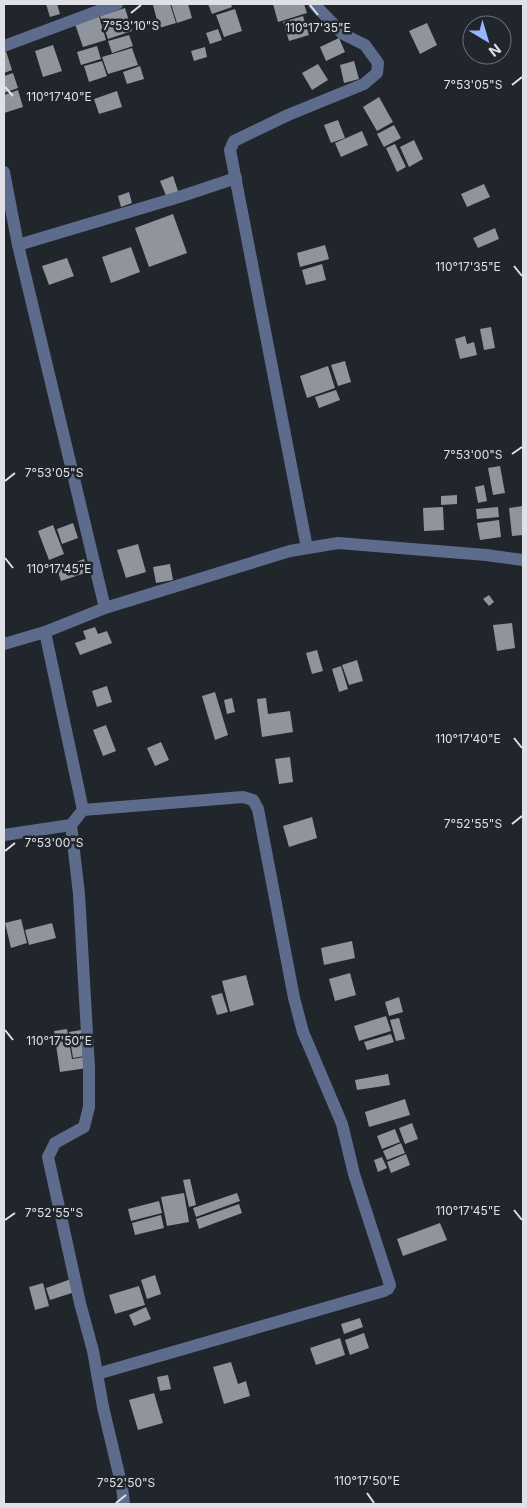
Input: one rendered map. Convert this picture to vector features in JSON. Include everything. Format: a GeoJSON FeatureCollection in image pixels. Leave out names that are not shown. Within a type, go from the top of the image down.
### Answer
{"type":"FeatureCollection","features":[{"type":"Feature","properties":{"kind":"street"},"geometry":{"type":"LineString","coordinates":[[4,46],[117,4]]}},
{"type":"Feature","properties":{"kind":"street"},"geometry":{"type":"LineString","coordinates":[[307,548],[230,150],[234,141],[288,114],[364,84],[377,73],[378,62],[365,45],[343,34],[314,4]]}},
{"type":"Feature","properties":{"kind":"street"},"geometry":{"type":"LineString","coordinates":[[4,172],[18,244],[104,608]]}},
{"type":"Feature","properties":{"kind":"street"},"geometry":{"type":"LineString","coordinates":[[18,244],[179,197],[236,178]]}},
{"type":"Feature","properties":{"kind":"street"},"geometry":{"type":"LineString","coordinates":[[4,644],[45,632],[104,608],[290,551],[307,548],[347,543],[523,560]]}},
{"type":"Feature","properties":{"kind":"street"},"geometry":{"type":"LineString","coordinates":[[45,632],[83,810]]}},
{"type":"Feature","properties":{"kind":"street"},"geometry":{"type":"LineString","coordinates":[[97,1374],[384,1291],[390,1285],[354,1174],[342,1124],[303,1032],[294,998],[258,809],[254,800],[243,797],[83,810],[71,826],[79,894],[89,1068],[89,1107],[84,1126],[55,1143],[48,1157],[80,1303],[93,1351],[97,1374],[103,1407],[122,1487],[124,1504]]}},
{"type":"Feature","properties":{"kind":"street"},"geometry":{"type":"LineString","coordinates":[[4,835],[71,826]]}},
{"type":"Feature","properties":{"kind":"building"},"geometry":{"type":"Polygon","coordinates":[[[46,4],[57,4],[60,14],[50,17],[46,4]]]}},
{"type":"Feature","properties":{"kind":"building"},"geometry":{"type":"Polygon","coordinates":[[[170,4],[176,23],[159,28],[153,5],[170,4]]]}},
{"type":"Feature","properties":{"kind":"building"},"geometry":{"type":"Polygon","coordinates":[[[171,4],[188,4],[192,18],[177,23],[171,4]]]}},
{"type":"Feature","properties":{"kind":"building"},"geometry":{"type":"Polygon","coordinates":[[[208,4],[231,4],[232,7],[212,14],[208,4]]]}},
{"type":"Feature","properties":{"kind":"building"},"geometry":{"type":"Polygon","coordinates":[[[273,4],[304,4],[307,13],[278,22],[273,4]]]}},
{"type":"Feature","properties":{"kind":"building"},"geometry":{"type":"Polygon","coordinates":[[[125,8],[132,31],[108,39],[100,16],[125,8]]]}},
{"type":"Feature","properties":{"kind":"building"},"geometry":{"type":"Polygon","coordinates":[[[235,9],[242,31],[224,37],[216,15],[235,9]]]}},
{"type":"Feature","properties":{"kind":"building"},"geometry":{"type":"Polygon","coordinates":[[[99,16],[106,40],[83,47],[75,24],[99,16]]]}},
{"type":"Feature","properties":{"kind":"building"},"geometry":{"type":"Polygon","coordinates":[[[303,16],[309,35],[289,41],[283,22],[303,16]]]}},
{"type":"Feature","properties":{"kind":"building"},"geometry":{"type":"Polygon","coordinates":[[[427,23],[437,45],[420,54],[409,31],[427,23]]]}},
{"type":"Feature","properties":{"kind":"building"},"geometry":{"type":"Polygon","coordinates":[[[218,29],[222,40],[210,44],[206,33],[218,29]]]}},
{"type":"Feature","properties":{"kind":"building"},"geometry":{"type":"Polygon","coordinates":[[[129,35],[133,46],[112,53],[108,41],[129,35]]]}},
{"type":"Feature","properties":{"kind":"building"},"geometry":{"type":"Polygon","coordinates":[[[339,38],[345,52],[326,61],[320,47],[339,38]]]}},
{"type":"Feature","properties":{"kind":"building"},"geometry":{"type":"Polygon","coordinates":[[[4,45],[12,70],[4,73],[4,45]]]}},
{"type":"Feature","properties":{"kind":"building"},"geometry":{"type":"Polygon","coordinates":[[[53,45],[62,71],[43,77],[35,51],[53,45]]]}},
{"type":"Feature","properties":{"kind":"building"},"geometry":{"type":"Polygon","coordinates":[[[97,46],[101,59],[81,65],[77,52],[97,46]]]}},
{"type":"Feature","properties":{"kind":"building"},"geometry":{"type":"Polygon","coordinates":[[[205,47],[207,57],[194,61],[191,51],[205,47]]]}},
{"type":"Feature","properties":{"kind":"building"},"geometry":{"type":"Polygon","coordinates":[[[132,48],[138,65],[108,74],[102,57],[132,48]]]}},
{"type":"Feature","properties":{"kind":"building"},"geometry":{"type":"Polygon","coordinates":[[[102,61],[107,76],[89,82],[84,66],[102,61]]]}},
{"type":"Feature","properties":{"kind":"building"},"geometry":{"type":"Polygon","coordinates":[[[354,61],[359,79],[344,83],[340,65],[354,61]]]}},
{"type":"Feature","properties":{"kind":"building"},"geometry":{"type":"Polygon","coordinates":[[[318,64],[328,80],[312,90],[302,73],[318,64]]]}},
{"type":"Feature","properties":{"kind":"building"},"geometry":{"type":"Polygon","coordinates":[[[140,66],[144,79],[127,84],[123,72],[140,66]]]}},
{"type":"Feature","properties":{"kind":"building"},"geometry":{"type":"Polygon","coordinates":[[[13,73],[18,88],[4,93],[4,76],[13,73]]]}},
{"type":"Feature","properties":{"kind":"building"},"geometry":{"type":"Polygon","coordinates":[[[18,90],[23,107],[4,113],[4,95],[18,90]]]}},
{"type":"Feature","properties":{"kind":"building"},"geometry":{"type":"Polygon","coordinates":[[[117,91],[122,107],[99,114],[94,99],[117,91]]]}},
{"type":"Feature","properties":{"kind":"building"},"geometry":{"type":"Polygon","coordinates":[[[379,97],[393,122],[377,131],[363,107],[379,97]]]}},
{"type":"Feature","properties":{"kind":"building"},"geometry":{"type":"Polygon","coordinates":[[[338,120],[345,138],[331,143],[324,125],[338,120]]]}},
{"type":"Feature","properties":{"kind":"building"},"geometry":{"type":"Polygon","coordinates":[[[394,125],[401,138],[384,147],[377,134],[394,125]]]}},
{"type":"Feature","properties":{"kind":"building"},"geometry":{"type":"Polygon","coordinates":[[[362,131],[368,145],[341,157],[335,143],[362,131]]]}},
{"type":"Feature","properties":{"kind":"building"},"geometry":{"type":"Polygon","coordinates":[[[414,140],[423,159],[409,167],[400,147],[414,140]]]}},
{"type":"Feature","properties":{"kind":"building"},"geometry":{"type":"Polygon","coordinates":[[[395,144],[406,167],[397,172],[386,148],[395,144]]]}},
{"type":"Feature","properties":{"kind":"building"},"geometry":{"type":"Polygon","coordinates":[[[173,176],[179,194],[167,198],[160,181],[173,176]]]}},
{"type":"Feature","properties":{"kind":"building"},"geometry":{"type":"Polygon","coordinates":[[[484,184],[490,197],[467,207],[461,194],[484,184]]]}},
{"type":"Feature","properties":{"kind":"building"},"geometry":{"type":"Polygon","coordinates":[[[129,192],[132,203],[121,207],[118,196],[129,192]]]}},
{"type":"Feature","properties":{"kind":"building"},"geometry":{"type":"Polygon","coordinates":[[[173,214],[187,253],[149,267],[135,228],[173,214]]]}},
{"type":"Feature","properties":{"kind":"building"},"geometry":{"type":"Polygon","coordinates":[[[495,228],[499,239],[478,248],[473,238],[495,228]]]}},
{"type":"Feature","properties":{"kind":"building"},"geometry":{"type":"Polygon","coordinates":[[[325,245],[329,259],[300,267],[297,253],[325,245]]]}},
{"type":"Feature","properties":{"kind":"building"},"geometry":{"type":"Polygon","coordinates":[[[131,247],[140,272],[111,283],[102,257],[131,247]]]}},
{"type":"Feature","properties":{"kind":"building"},"geometry":{"type":"Polygon","coordinates":[[[67,258],[74,276],[49,285],[42,266],[67,258]]]}},
{"type":"Feature","properties":{"kind":"building"},"geometry":{"type":"Polygon","coordinates":[[[322,264],[326,280],[306,285],[302,270],[322,264]]]}},
{"type":"Feature","properties":{"kind":"building"},"geometry":{"type":"Polygon","coordinates":[[[491,327],[495,348],[484,350],[480,329],[491,327]]]}},
{"type":"Feature","properties":{"kind":"building"},"geometry":{"type":"Polygon","coordinates":[[[465,336],[467,344],[474,342],[477,355],[460,359],[455,339],[465,336]]]}},
{"type":"Feature","properties":{"kind":"building"},"geometry":{"type":"Polygon","coordinates":[[[345,361],[351,382],[338,386],[331,365],[345,361]]]}},
{"type":"Feature","properties":{"kind":"building"},"geometry":{"type":"Polygon","coordinates":[[[328,366],[335,388],[307,398],[300,376],[328,366]]]}},
{"type":"Feature","properties":{"kind":"building"},"geometry":{"type":"Polygon","coordinates":[[[336,390],[340,400],[319,408],[315,397],[336,390]]]}},
{"type":"Feature","properties":{"kind":"building"},"geometry":{"type":"Polygon","coordinates":[[[500,466],[505,493],[493,495],[488,468],[500,466]]]}},
{"type":"Feature","properties":{"kind":"building"},"geometry":{"type":"Polygon","coordinates":[[[484,485],[487,501],[478,503],[475,487],[484,485]]]}},
{"type":"Feature","properties":{"kind":"building"},"geometry":{"type":"Polygon","coordinates":[[[457,495],[457,504],[441,505],[441,496],[457,495]]]}},
{"type":"Feature","properties":{"kind":"building"},"geometry":{"type":"Polygon","coordinates":[[[523,506],[523,535],[512,536],[509,508],[523,506]]]}},
{"type":"Feature","properties":{"kind":"building"},"geometry":{"type":"Polygon","coordinates":[[[443,507],[444,530],[424,531],[423,508],[443,507]]]}},
{"type":"Feature","properties":{"kind":"building"},"geometry":{"type":"Polygon","coordinates":[[[498,507],[499,517],[477,519],[476,509],[498,507]]]}},
{"type":"Feature","properties":{"kind":"building"},"geometry":{"type":"Polygon","coordinates":[[[499,520],[501,537],[480,540],[477,523],[499,520]]]}},
{"type":"Feature","properties":{"kind":"building"},"geometry":{"type":"Polygon","coordinates":[[[73,523],[78,538],[62,544],[57,529],[73,523]]]}},
{"type":"Feature","properties":{"kind":"building"},"geometry":{"type":"Polygon","coordinates":[[[53,525],[64,554],[49,560],[38,531],[53,525]]]}},
{"type":"Feature","properties":{"kind":"building"},"geometry":{"type":"Polygon","coordinates":[[[138,544],[146,572],[126,578],[117,550],[138,544]]]}},
{"type":"Feature","properties":{"kind":"building"},"geometry":{"type":"Polygon","coordinates":[[[84,559],[88,572],[61,581],[57,569],[84,559]]]}},
{"type":"Feature","properties":{"kind":"building"},"geometry":{"type":"Polygon","coordinates":[[[170,564],[173,580],[156,583],[153,567],[170,564]]]}},
{"type":"Feature","properties":{"kind":"building"},"geometry":{"type":"Polygon","coordinates":[[[489,595],[494,602],[489,606],[483,599],[489,595]]]}},
{"type":"Feature","properties":{"kind":"building"},"geometry":{"type":"Polygon","coordinates":[[[512,623],[515,648],[497,651],[493,625],[512,623]]]}},
{"type":"Feature","properties":{"kind":"building"},"geometry":{"type":"Polygon","coordinates":[[[95,627],[98,634],[107,631],[112,643],[80,655],[75,643],[86,639],[83,631],[95,627]]]}},
{"type":"Feature","properties":{"kind":"building"},"geometry":{"type":"Polygon","coordinates":[[[317,650],[323,671],[312,674],[306,653],[317,650]]]}},
{"type":"Feature","properties":{"kind":"building"},"geometry":{"type":"Polygon","coordinates":[[[357,660],[363,681],[349,685],[342,665],[357,660]]]}},
{"type":"Feature","properties":{"kind":"building"},"geometry":{"type":"Polygon","coordinates":[[[341,666],[348,689],[339,692],[332,669],[341,666]]]}},
{"type":"Feature","properties":{"kind":"building"},"geometry":{"type":"Polygon","coordinates":[[[107,686],[112,702],[97,707],[92,691],[107,686]]]}},
{"type":"Feature","properties":{"kind":"building"},"geometry":{"type":"Polygon","coordinates":[[[215,692],[228,735],[215,740],[202,696],[215,692]]]}},
{"type":"Feature","properties":{"kind":"building"},"geometry":{"type":"Polygon","coordinates":[[[232,698],[235,712],[227,714],[224,700],[232,698]]]}},
{"type":"Feature","properties":{"kind":"building"},"geometry":{"type":"Polygon","coordinates":[[[266,698],[268,714],[290,711],[293,732],[262,737],[257,699],[266,698]]]}},
{"type":"Feature","properties":{"kind":"building"},"geometry":{"type":"Polygon","coordinates":[[[106,725],[116,751],[103,756],[93,730],[106,725]]]}},
{"type":"Feature","properties":{"kind":"building"},"geometry":{"type":"Polygon","coordinates":[[[161,742],[169,760],[155,766],[147,748],[161,742]]]}},
{"type":"Feature","properties":{"kind":"building"},"geometry":{"type":"Polygon","coordinates":[[[290,757],[293,782],[279,784],[275,759],[290,757]]]}},
{"type":"Feature","properties":{"kind":"building"},"geometry":{"type":"Polygon","coordinates":[[[312,817],[317,838],[289,847],[283,826],[312,817]]]}},
{"type":"Feature","properties":{"kind":"building"},"geometry":{"type":"Polygon","coordinates":[[[21,919],[27,943],[11,948],[5,923],[21,919]]]}},
{"type":"Feature","properties":{"kind":"building"},"geometry":{"type":"Polygon","coordinates":[[[52,923],[56,938],[29,945],[25,930],[52,923]]]}},
{"type":"Feature","properties":{"kind":"building"},"geometry":{"type":"Polygon","coordinates":[[[352,941],[355,958],[324,965],[321,948],[352,941]]]}},
{"type":"Feature","properties":{"kind":"building"},"geometry":{"type":"Polygon","coordinates":[[[350,973],[356,995],[335,1001],[329,979],[350,973]]]}},
{"type":"Feature","properties":{"kind":"building"},"geometry":{"type":"Polygon","coordinates":[[[246,975],[254,1005],[230,1012],[222,981],[246,975]]]}},
{"type":"Feature","properties":{"kind":"building"},"geometry":{"type":"Polygon","coordinates":[[[222,993],[228,1012],[217,1015],[211,996],[222,993]]]}},
{"type":"Feature","properties":{"kind":"building"},"geometry":{"type":"Polygon","coordinates":[[[399,997],[403,1012],[389,1016],[385,1002],[399,997]]]}},
{"type":"Feature","properties":{"kind":"building"},"geometry":{"type":"Polygon","coordinates":[[[386,1016],[391,1031],[359,1041],[354,1026],[386,1016]]]}},
{"type":"Feature","properties":{"kind":"building"},"geometry":{"type":"Polygon","coordinates":[[[399,1018],[405,1039],[396,1041],[390,1020],[399,1018]]]}},
{"type":"Feature","properties":{"kind":"building"},"geometry":{"type":"Polygon","coordinates":[[[67,1029],[72,1059],[85,1057],[87,1068],[60,1072],[54,1031],[67,1029]]]}},
{"type":"Feature","properties":{"kind":"building"},"geometry":{"type":"Polygon","coordinates":[[[81,1030],[85,1056],[73,1058],[69,1032],[81,1030]]]}},
{"type":"Feature","properties":{"kind":"building"},"geometry":{"type":"Polygon","coordinates":[[[391,1034],[394,1042],[367,1050],[364,1042],[391,1034]]]}},
{"type":"Feature","properties":{"kind":"building"},"geometry":{"type":"Polygon","coordinates":[[[388,1074],[390,1085],[357,1090],[355,1080],[388,1074]]]}},
{"type":"Feature","properties":{"kind":"building"},"geometry":{"type":"Polygon","coordinates":[[[405,1099],[410,1115],[369,1127],[365,1112],[405,1099]]]}},
{"type":"Feature","properties":{"kind":"building"},"geometry":{"type":"Polygon","coordinates":[[[412,1123],[418,1139],[405,1144],[399,1128],[412,1123]]]}},
{"type":"Feature","properties":{"kind":"building"},"geometry":{"type":"Polygon","coordinates":[[[395,1129],[400,1142],[382,1149],[377,1136],[395,1129]]]}},
{"type":"Feature","properties":{"kind":"building"},"geometry":{"type":"Polygon","coordinates":[[[401,1143],[405,1153],[387,1160],[383,1151],[401,1143]]]}},
{"type":"Feature","properties":{"kind":"building"},"geometry":{"type":"Polygon","coordinates":[[[406,1154],[410,1165],[391,1173],[387,1162],[406,1154]]]}},
{"type":"Feature","properties":{"kind":"building"},"geometry":{"type":"Polygon","coordinates":[[[382,1157],[387,1168],[378,1172],[374,1160],[382,1157]]]}},
{"type":"Feature","properties":{"kind":"building"},"geometry":{"type":"Polygon","coordinates":[[[190,1179],[196,1205],[189,1207],[183,1180],[190,1179]]]}},
{"type":"Feature","properties":{"kind":"building"},"geometry":{"type":"Polygon","coordinates":[[[184,1193],[189,1222],[167,1226],[161,1197],[184,1193]]]}},
{"type":"Feature","properties":{"kind":"building"},"geometry":{"type":"Polygon","coordinates":[[[237,1193],[240,1201],[196,1217],[193,1208],[237,1193]]]}},
{"type":"Feature","properties":{"kind":"building"},"geometry":{"type":"Polygon","coordinates":[[[159,1201],[162,1213],[131,1221],[128,1209],[159,1201]]]}},
{"type":"Feature","properties":{"kind":"building"},"geometry":{"type":"Polygon","coordinates":[[[239,1204],[242,1213],[199,1229],[196,1219],[239,1204]]]}},
{"type":"Feature","properties":{"kind":"building"},"geometry":{"type":"Polygon","coordinates":[[[161,1215],[164,1228],[135,1235],[132,1223],[161,1215]]]}},
{"type":"Feature","properties":{"kind":"building"},"geometry":{"type":"Polygon","coordinates":[[[440,1223],[447,1240],[403,1256],[397,1239],[440,1223]]]}},
{"type":"Feature","properties":{"kind":"building"},"geometry":{"type":"Polygon","coordinates":[[[155,1275],[161,1294],[147,1299],[141,1280],[155,1275]]]}},
{"type":"Feature","properties":{"kind":"building"},"geometry":{"type":"Polygon","coordinates":[[[71,1279],[75,1292],[50,1300],[46,1288],[71,1279]]]}},
{"type":"Feature","properties":{"kind":"building"},"geometry":{"type":"Polygon","coordinates":[[[43,1283],[49,1306],[35,1310],[29,1287],[43,1283]]]}},
{"type":"Feature","properties":{"kind":"building"},"geometry":{"type":"Polygon","coordinates":[[[139,1286],[145,1305],[115,1314],[109,1295],[139,1286]]]}},
{"type":"Feature","properties":{"kind":"building"},"geometry":{"type":"Polygon","coordinates":[[[146,1307],[151,1319],[134,1326],[129,1315],[146,1307]]]}},
{"type":"Feature","properties":{"kind":"building"},"geometry":{"type":"Polygon","coordinates":[[[360,1318],[363,1327],[344,1334],[341,1324],[360,1318]]]}},
{"type":"Feature","properties":{"kind":"building"},"geometry":{"type":"Polygon","coordinates":[[[364,1333],[369,1348],[350,1355],[345,1340],[364,1333]]]}},
{"type":"Feature","properties":{"kind":"building"},"geometry":{"type":"Polygon","coordinates":[[[340,1338],[345,1355],[316,1365],[310,1348],[340,1338]]]}},
{"type":"Feature","properties":{"kind":"building"},"geometry":{"type":"Polygon","coordinates":[[[231,1362],[238,1384],[246,1381],[250,1396],[224,1404],[213,1367],[231,1362]]]}},
{"type":"Feature","properties":{"kind":"building"},"geometry":{"type":"Polygon","coordinates":[[[168,1375],[171,1389],[160,1391],[157,1377],[168,1375]]]}},
{"type":"Feature","properties":{"kind":"building"},"geometry":{"type":"Polygon","coordinates":[[[154,1393],[163,1423],[138,1430],[129,1400],[154,1393]]]}}]}
